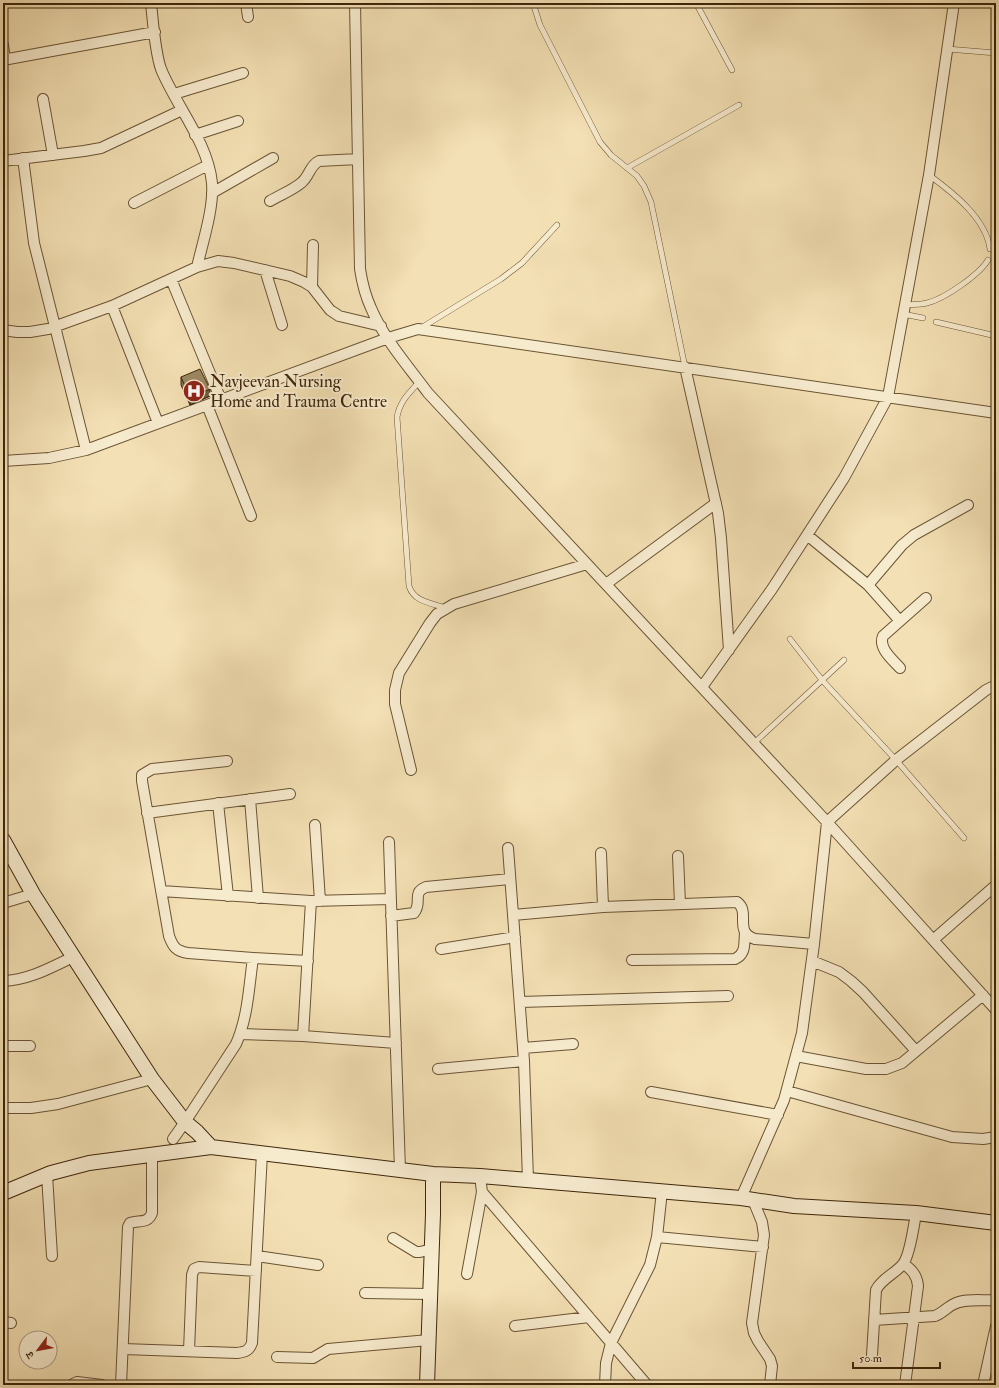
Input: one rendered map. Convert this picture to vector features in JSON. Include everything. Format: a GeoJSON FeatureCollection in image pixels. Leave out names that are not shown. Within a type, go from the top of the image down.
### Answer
{"type":"FeatureCollection","features":[{"type":"Feature","properties":{"kind":"street"},"geometry":{"type":"LineString","coordinates":[[151,3],[161,69],[204,152],[212,183],[212,201],[197,266]]}},
{"type":"Feature","properties":{"kind":"street"},"geometry":{"type":"LineString","coordinates":[[246,3],[248,16]]}},
{"type":"Feature","properties":{"kind":"street"},"geometry":{"type":"LineString","coordinates":[[355,3],[360,269],[371,309],[388,338],[428,393],[827,822],[996,1010]]}},
{"type":"Feature","properties":{"kind":"street"},"geometry":{"type":"LineString","coordinates":[[702,687],[772,589],[844,478],[888,397],[929,174],[954,3]]}},
{"type":"Feature","properties":{"kind":"street"},"geometry":{"type":"LineString","coordinates":[[3,45],[4,60],[155,32]]}},
{"type":"Feature","properties":{"kind":"street"},"geometry":{"type":"LineString","coordinates":[[174,94],[243,73]]}},
{"type":"Feature","properties":{"kind":"street"},"geometry":{"type":"LineString","coordinates":[[43,98],[53,155]]}},
{"type":"Feature","properties":{"kind":"street"},"geometry":{"type":"LineString","coordinates":[[3,161],[101,148],[182,110]]}},
{"type":"Feature","properties":{"kind":"street"},"geometry":{"type":"LineString","coordinates":[[195,135],[238,121]]}},
{"type":"Feature","properties":{"kind":"street"},"geometry":{"type":"LineString","coordinates":[[23,158],[34,243],[86,450]]}},
{"type":"Feature","properties":{"kind":"street"},"geometry":{"type":"LineString","coordinates":[[212,193],[273,158]]}},
{"type":"Feature","properties":{"kind":"street"},"geometry":{"type":"LineString","coordinates":[[270,201],[301,184],[309,174],[314,164],[319,161],[358,159]]}},
{"type":"Feature","properties":{"kind":"street"},"geometry":{"type":"LineString","coordinates":[[134,203],[208,165]]}},
{"type":"Feature","properties":{"kind":"street"},"geometry":{"type":"LineString","coordinates":[[312,287],[313,245]]}},
{"type":"Feature","properties":{"kind":"street"},"geometry":{"type":"LineString","coordinates":[[3,330],[30,332],[55,326],[112,306],[197,266],[218,261],[234,263],[290,276],[312,287],[330,310],[339,316],[381,326]]}},
{"type":"Feature","properties":{"kind":"street"},"geometry":{"type":"LineString","coordinates":[[265,270],[282,326]]}},
{"type":"Feature","properties":{"kind":"street"},"geometry":{"type":"LineString","coordinates":[[171,279],[221,400]]}},
{"type":"Feature","properties":{"kind":"street"},"geometry":{"type":"LineString","coordinates":[[112,306],[158,423]]}},
{"type":"Feature","properties":{"kind":"street"},"geometry":{"type":"LineString","coordinates":[[3,461],[49,458],[86,450],[388,338],[418,329],[996,413]]}},
{"type":"Feature","properties":{"kind":"street"},"geometry":{"type":"LineString","coordinates":[[685,367],[716,503],[721,538],[729,650]]}},
{"type":"Feature","properties":{"kind":"street"},"geometry":{"type":"LineString","coordinates":[[207,405],[251,516]]}},
{"type":"Feature","properties":{"kind":"street"},"geometry":{"type":"LineString","coordinates":[[606,584],[716,503]]}},
{"type":"Feature","properties":{"kind":"street"},"geometry":{"type":"LineString","coordinates":[[868,585],[902,545],[914,535],[968,505]]}},
{"type":"Feature","properties":{"kind":"street"},"geometry":{"type":"LineString","coordinates":[[807,535],[868,585],[900,621]]}},
{"type":"Feature","properties":{"kind":"street"},"geometry":{"type":"LineString","coordinates":[[411,770],[395,704],[396,690],[399,673],[437,614],[454,604],[587,564]]}},
{"type":"Feature","properties":{"kind":"street"},"geometry":{"type":"LineString","coordinates":[[900,668],[882,647],[881,641],[883,636],[926,598]]}},
{"type":"Feature","properties":{"kind":"street"},"geometry":{"type":"LineString","coordinates":[[747,1199],[787,1091],[802,1033],[812,961],[827,822],[896,760],[986,690],[992,687],[996,688]]}},
{"type":"Feature","properties":{"kind":"street"},"geometry":{"type":"LineString","coordinates":[[226,761],[152,769],[142,775],[147,813],[169,936],[173,946],[180,952],[308,961]]}},
{"type":"Feature","properties":{"kind":"street"},"geometry":{"type":"LineString","coordinates":[[147,813],[290,794]]}},
{"type":"Feature","properties":{"kind":"street"},"geometry":{"type":"LineString","coordinates":[[250,799],[258,898]]}},
{"type":"Feature","properties":{"kind":"street"},"geometry":{"type":"LineString","coordinates":[[218,803],[228,896]]}},
{"type":"Feature","properties":{"kind":"street"},"geometry":{"type":"LineString","coordinates":[[303,1036],[308,961],[315,901],[315,825]]}},
{"type":"Feature","properties":{"kind":"street"},"geometry":{"type":"LineString","coordinates":[[3,840],[32,894],[152,1078],[185,1122],[211,1147]]}},
{"type":"Feature","properties":{"kind":"street"},"geometry":{"type":"LineString","coordinates":[[389,842],[396,1043],[414,1172],[432,1249],[427,1385]]}},
{"type":"Feature","properties":{"kind":"street"},"geometry":{"type":"LineString","coordinates":[[508,848],[524,1061],[528,1180]]}},
{"type":"Feature","properties":{"kind":"street"},"geometry":{"type":"LineString","coordinates":[[601,853],[603,907]]}},
{"type":"Feature","properties":{"kind":"street"},"geometry":{"type":"LineString","coordinates":[[678,856],[680,904]]}},
{"type":"Feature","properties":{"kind":"street"},"geometry":{"type":"LineString","coordinates":[[391,916],[414,913],[418,904],[417,893],[420,889],[426,887],[510,878]]}},
{"type":"Feature","properties":{"kind":"street"},"geometry":{"type":"LineString","coordinates":[[933,940],[996,885]]}},
{"type":"Feature","properties":{"kind":"street"},"geometry":{"type":"LineString","coordinates":[[161,891],[315,901],[391,899]]}},
{"type":"Feature","properties":{"kind":"street"},"geometry":{"type":"LineString","coordinates":[[3,903],[32,894]]}},
{"type":"Feature","properties":{"kind":"street"},"geometry":{"type":"LineString","coordinates":[[513,915],[603,907],[737,902],[741,905],[743,910],[743,926],[745,933],[744,951],[735,959],[632,960]]}},
{"type":"Feature","properties":{"kind":"street"},"geometry":{"type":"LineString","coordinates":[[745,933],[749,937],[755,939],[814,944]]}},
{"type":"Feature","properties":{"kind":"street"},"geometry":{"type":"LineString","coordinates":[[441,949],[515,938]]}},
{"type":"Feature","properties":{"kind":"street"},"geometry":{"type":"LineString","coordinates":[[3,981],[24,978],[42,973],[73,957]]}},
{"type":"Feature","properties":{"kind":"street"},"geometry":{"type":"LineString","coordinates":[[173,1139],[236,1044],[244,1021],[253,958]]}},
{"type":"Feature","properties":{"kind":"street"},"geometry":{"type":"LineString","coordinates":[[812,961],[839,972],[864,992],[916,1051]]}},
{"type":"Feature","properties":{"kind":"street"},"geometry":{"type":"LineString","coordinates":[[796,1056],[866,1069],[886,1068],[902,1063],[983,995]]}},
{"type":"Feature","properties":{"kind":"street"},"geometry":{"type":"LineString","coordinates":[[520,1002],[728,996]]}},
{"type":"Feature","properties":{"kind":"street"},"geometry":{"type":"LineString","coordinates":[[240,1034],[303,1036],[396,1043]]}},
{"type":"Feature","properties":{"kind":"street"},"geometry":{"type":"LineString","coordinates":[[523,1048],[573,1044]]}},
{"type":"Feature","properties":{"kind":"street"},"geometry":{"type":"LineString","coordinates":[[3,1046],[30,1046]]}},
{"type":"Feature","properties":{"kind":"street"},"geometry":{"type":"LineString","coordinates":[[438,1068],[524,1061]]}},
{"type":"Feature","properties":{"kind":"street"},"geometry":{"type":"LineString","coordinates":[[3,1108],[31,1108],[58,1104],[152,1078]]}},
{"type":"Feature","properties":{"kind":"street"},"geometry":{"type":"LineString","coordinates":[[787,1091],[952,1138],[983,1139],[996,1137]]}},
{"type":"Feature","properties":{"kind":"street"},"geometry":{"type":"LineString","coordinates":[[651,1092],[778,1115]]}},
{"type":"Feature","properties":{"kind":"street"},"geometry":{"type":"LineString","coordinates":[[3,1193],[47,1174],[89,1163],[211,1147],[414,1172],[662,1191],[747,1199],[794,1206],[916,1213],[996,1223]]}},
{"type":"Feature","properties":{"kind":"street"},"geometry":{"type":"LineString","coordinates":[[123,1349],[237,1353],[245,1352],[250,1349],[252,1343],[262,1153]]}},
{"type":"Feature","properties":{"kind":"street"},"geometry":{"type":"LineString","coordinates":[[122,1385],[128,1227],[130,1223],[146,1221],[150,1218],[152,1213],[152,1155]]}},
{"type":"Feature","properties":{"kind":"street"},"geometry":{"type":"LineString","coordinates":[[47,1174],[52,1256]]}},
{"type":"Feature","properties":{"kind":"street"},"geometry":{"type":"LineString","coordinates":[[467,1274],[482,1192],[480,1176]]}},
{"type":"Feature","properties":{"kind":"street"},"geometry":{"type":"LineString","coordinates":[[605,1385],[606,1363],[611,1343],[650,1265],[657,1237],[662,1191]]}},
{"type":"Feature","properties":{"kind":"street"},"geometry":{"type":"LineString","coordinates":[[482,1192],[647,1385]]}},
{"type":"Feature","properties":{"kind":"street"},"geometry":{"type":"LineString","coordinates":[[747,1199],[762,1222],[764,1235],[752,1323],[754,1333],[770,1359],[772,1366],[770,1385]]}},
{"type":"Feature","properties":{"kind":"street"},"geometry":{"type":"LineString","coordinates":[[872,1355],[876,1290],[880,1283],[904,1264],[916,1213]]}},
{"type":"Feature","properties":{"kind":"street"},"geometry":{"type":"LineString","coordinates":[[657,1237],[763,1247]]}},
{"type":"Feature","properties":{"kind":"street"},"geometry":{"type":"LineString","coordinates":[[393,1238],[416,1252],[432,1249]]}},
{"type":"Feature","properties":{"kind":"street"},"geometry":{"type":"LineString","coordinates":[[257,1256],[318,1265]]}},
{"type":"Feature","properties":{"kind":"street"},"geometry":{"type":"LineString","coordinates":[[904,1264],[914,1272],[917,1277],[918,1286],[906,1385]]}},
{"type":"Feature","properties":{"kind":"street"},"geometry":{"type":"LineString","coordinates":[[189,1351],[192,1275],[194,1269],[199,1267],[256,1271]]}},
{"type":"Feature","properties":{"kind":"street"},"geometry":{"type":"LineString","coordinates":[[365,1293],[430,1294]]}},
{"type":"Feature","properties":{"kind":"street"},"geometry":{"type":"LineString","coordinates":[[874,1320],[935,1316],[942,1313],[955,1303],[962,1301],[996,1300]]}},
{"type":"Feature","properties":{"kind":"street"},"geometry":{"type":"LineString","coordinates":[[515,1326],[589,1317]]}},
{"type":"Feature","properties":{"kind":"street"},"geometry":{"type":"LineString","coordinates":[[983,1385],[996,1326]]}},
{"type":"Feature","properties":{"kind":"street"},"geometry":{"type":"LineString","coordinates":[[277,1357],[313,1358],[328,1349],[429,1340]]}},
{"type":"Feature","properties":{"kind":"street"},"geometry":{"type":"LineString","coordinates":[[71,1385],[77,1382],[102,1385]]}},
{"type":"Feature","properties":{"kind":"lane"},"geometry":{"type":"LineString","coordinates":[[533,3],[540,25],[596,136],[611,155],[637,176],[644,186],[651,202],[685,367]]}},
{"type":"Feature","properties":{"kind":"lane"},"geometry":{"type":"LineString","coordinates":[[696,3],[732,70]]}},
{"type":"Feature","properties":{"kind":"lane"},"geometry":{"type":"LineString","coordinates":[[948,49],[996,53]]}},
{"type":"Feature","properties":{"kind":"lane"},"geometry":{"type":"LineString","coordinates":[[627,168],[739,106]]}},
{"type":"Feature","properties":{"kind":"lane"},"geometry":{"type":"LineString","coordinates":[[929,174],[954,193],[965,205],[985,231],[989,239],[990,249]]}},
{"type":"Feature","properties":{"kind":"lane"},"geometry":{"type":"LineString","coordinates":[[418,329],[501,279],[522,263],[557,226]]}},
{"type":"Feature","properties":{"kind":"lane"},"geometry":{"type":"LineString","coordinates":[[904,309],[939,299],[978,272],[984,267],[988,260]]}},
{"type":"Feature","properties":{"kind":"lane"},"geometry":{"type":"LineString","coordinates":[[904,309],[923,318]]}},
{"type":"Feature","properties":{"kind":"lane"},"geometry":{"type":"LineString","coordinates":[[936,322],[996,336]]}},
{"type":"Feature","properties":{"kind":"lane"},"geometry":{"type":"LineString","coordinates":[[420,381],[404,398],[399,408],[397,417],[409,586],[411,593],[415,597],[422,601],[446,608]]}},
{"type":"Feature","properties":{"kind":"lane"},"geometry":{"type":"LineString","coordinates":[[790,639],[822,680],[896,760],[964,838]]}},
{"type":"Feature","properties":{"kind":"lane"},"geometry":{"type":"LineString","coordinates":[[754,743],[844,660]]}},
{"type":"Feature","properties":{"kind":"building"},"geometry":{"type":"Polygon","coordinates":[[[200,369],[210,389],[190,398],[181,377],[200,369]]]}},
{"type":"Feature","properties":{"kind":"place","name":"Navjeevan Nursing Home and Trauma Centre"},"geometry":{"type":"Point","coordinates":[194,391]}}]}
